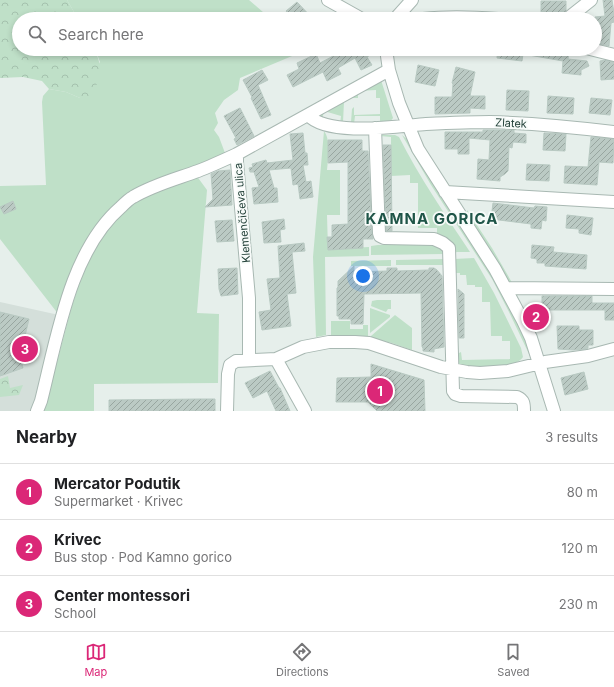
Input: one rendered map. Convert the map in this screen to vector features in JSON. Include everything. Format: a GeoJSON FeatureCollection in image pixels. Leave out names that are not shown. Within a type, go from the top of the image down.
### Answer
{"type":"FeatureCollection","features":[{"type":"Feature","properties":{"kind":"street"},"geometry":{"type":"LineString","coordinates":[[328,0],[349,12]]}},
{"type":"Feature","properties":{"kind":"street"},"geometry":{"type":"LineString","coordinates":[[401,12],[412,0]]}},
{"type":"Feature","properties":{"kind":"street"},"geometry":{"type":"LineString","coordinates":[[576,12],[592,0]]}},
{"type":"Feature","properties":{"kind":"street"},"geometry":{"type":"LineString","coordinates":[[602,52],[614,55]]}},
{"type":"Feature","properties":{"kind":"street"},"geometry":{"type":"LineString","coordinates":[[387,56],[399,103],[407,126],[418,149],[506,288],[531,338],[554,411]]}},
{"type":"Feature","properties":{"kind":"street","name":"Klemenčičeva ulica"},"geometry":{"type":"LineString","coordinates":[[249,360],[249,298],[237,154],[390,70]]}},
{"type":"Feature","properties":{"kind":"street"},"geometry":{"type":"LineString","coordinates":[[308,115],[316,121],[338,127],[375,128],[407,126]]}},
{"type":"Feature","properties":{"kind":"street","name":"Zlatek"},"geometry":{"type":"LineString","coordinates":[[407,126],[489,122],[558,126],[614,132]]}},
{"type":"Feature","properties":{"kind":"street"},"geometry":{"type":"LineString","coordinates":[[375,128],[380,236],[384,238],[434,239],[444,243],[448,248],[453,392],[458,396],[518,397],[523,402],[524,411]]}},
{"type":"Feature","properties":{"kind":"street"},"geometry":{"type":"LineString","coordinates":[[37,411],[41,401],[64,310],[78,270],[101,227],[112,214],[132,197],[164,182],[237,154]]}},
{"type":"Feature","properties":{"kind":"street"},"geometry":{"type":"LineString","coordinates":[[445,192],[614,202]]}},
{"type":"Feature","properties":{"kind":"street"},"geometry":{"type":"LineString","coordinates":[[506,288],[614,289]]}},
{"type":"Feature","properties":{"kind":"street"},"geometry":{"type":"LineString","coordinates":[[227,411],[228,374],[230,366],[236,361],[276,359],[303,347],[329,342],[369,343],[440,367],[467,372],[491,373],[588,356],[614,349]]}},
{"type":"Feature","properties":{"kind":"street"},"geometry":{"type":"LineString","coordinates":[[276,359],[305,411]]}},
{"type":"Feature","properties":{"kind":"shaded area"},"geometry":{"type":"Polygon","coordinates":[[[0,302],[59,315],[35,402],[30,411],[0,411],[0,302]]]}},
{"type":"Feature","properties":{"kind":"green space"},"geometry":{"type":"Polygon","coordinates":[[[0,0],[67,0],[74,12],[12,12],[12,56],[97,56],[100,73],[97,83],[90,96],[80,98],[66,92],[49,89],[42,81],[23,77],[0,78],[0,0]]]}},
{"type":"Feature","properties":{"kind":"green space"},"geometry":{"type":"Polygon","coordinates":[[[67,0],[249,0],[263,12],[74,12],[67,0]]]}},
{"type":"Feature","properties":{"kind":"green space"},"geometry":{"type":"Polygon","coordinates":[[[98,56],[292,56],[240,78],[238,90],[224,100],[215,113],[218,123],[214,130],[219,137],[225,153],[124,199],[106,214],[89,237],[59,315],[0,239],[0,186],[46,185],[42,102],[43,96],[49,89],[66,92],[80,98],[100,62],[98,56]]]}},
{"type":"Feature","properties":{"kind":"green space"},"geometry":{"type":"Polygon","coordinates":[[[377,80],[381,80],[393,118],[390,122],[380,124],[380,116],[355,116],[354,124],[351,122],[352,109],[354,107],[354,115],[380,114],[380,98],[376,98],[376,90],[358,91],[358,98],[350,98],[345,100],[343,122],[341,124],[341,116],[324,111],[322,120],[317,119],[317,113],[323,109],[377,80]]]}},
{"type":"Feature","properties":{"kind":"green space"},"geometry":{"type":"Polygon","coordinates":[[[324,131],[328,139],[327,170],[340,170],[340,215],[327,215],[328,249],[369,247],[369,256],[325,257],[326,335],[316,337],[313,257],[324,131]]]}},
{"type":"Feature","properties":{"kind":"green space"},"geometry":{"type":"Polygon","coordinates":[[[395,135],[399,137],[424,181],[470,252],[454,253],[437,236],[437,228],[418,228],[418,183],[410,183],[410,175],[391,176],[391,137],[380,136],[395,135]]]}},
{"type":"Feature","properties":{"kind":"green space"},"geometry":{"type":"Polygon","coordinates":[[[402,135],[408,140],[479,253],[526,338],[529,346],[529,354],[492,279],[431,185],[402,135]]]}},
{"type":"Feature","properties":{"kind":"green space"},"geometry":{"type":"Polygon","coordinates":[[[196,175],[207,190],[197,313],[219,314],[218,383],[94,384],[94,411],[44,411],[71,309],[81,278],[92,252],[110,225],[139,199],[196,175]]]}},
{"type":"Feature","properties":{"kind":"green space"},"geometry":{"type":"Polygon","coordinates":[[[467,210],[492,248],[514,286],[509,282],[493,254],[467,215],[467,210]]]}},
{"type":"Feature","properties":{"kind":"green space"},"geometry":{"type":"Polygon","coordinates":[[[437,245],[443,249],[445,254],[371,255],[371,246],[437,245]]]}},
{"type":"Feature","properties":{"kind":"green space"},"geometry":{"type":"Polygon","coordinates":[[[474,258],[494,293],[521,348],[523,357],[519,361],[502,366],[481,368],[457,364],[457,354],[461,352],[462,360],[510,359],[510,341],[502,341],[502,336],[491,336],[490,302],[482,302],[482,287],[467,285],[466,275],[454,273],[454,259],[474,258]]]}},
{"type":"Feature","properties":{"kind":"green space"},"geometry":{"type":"Polygon","coordinates":[[[444,259],[444,265],[396,265],[396,260],[444,259]]]}},
{"type":"Feature","properties":{"kind":"green space"},"geometry":{"type":"Polygon","coordinates":[[[391,260],[391,266],[351,266],[351,261],[391,260]]]}},
{"type":"Feature","properties":{"kind":"green space"},"geometry":{"type":"Polygon","coordinates":[[[391,300],[391,309],[388,309],[386,312],[371,306],[372,301],[391,300]]]}},
{"type":"Feature","properties":{"kind":"green space"},"geometry":{"type":"Polygon","coordinates":[[[370,308],[390,315],[390,317],[370,333],[370,308]]]}},
{"type":"Feature","properties":{"kind":"green space"},"geometry":{"type":"Polygon","coordinates":[[[395,315],[412,328],[412,350],[371,338],[371,336],[395,315]]]}},
{"type":"Feature","properties":{"kind":"green space"},"geometry":{"type":"Polygon","coordinates":[[[331,321],[350,321],[350,329],[363,329],[363,325],[368,325],[368,338],[359,336],[331,336],[331,321]]]}},
{"type":"Feature","properties":{"kind":"green space"},"geometry":{"type":"Polygon","coordinates":[[[8,376],[10,388],[23,385],[19,395],[0,397],[0,379],[8,376]]]}},
{"type":"Feature","properties":{"kind":"building"},"geometry":{"type":"Polygon","coordinates":[[[603,0],[612,0],[614,22],[611,23],[609,46],[602,44],[602,16],[605,16],[603,0]]]}},
{"type":"Feature","properties":{"kind":"building"},"geometry":{"type":"Polygon","coordinates":[[[541,1],[566,1],[565,12],[541,12],[541,1]]]}},
{"type":"Feature","properties":{"kind":"building"},"geometry":{"type":"Polygon","coordinates":[[[297,2],[306,12],[287,12],[286,11],[297,2]]]}},
{"type":"Feature","properties":{"kind":"building"},"geometry":{"type":"Polygon","coordinates":[[[312,56],[317,56],[320,63],[333,56],[368,56],[367,57],[372,65],[361,70],[355,58],[338,68],[341,74],[327,81],[323,72],[293,87],[287,75],[299,69],[297,63],[312,56]]]}},
{"type":"Feature","properties":{"kind":"building"},"geometry":{"type":"Polygon","coordinates":[[[497,56],[523,56],[522,61],[497,58],[497,56]]]}},
{"type":"Feature","properties":{"kind":"building"},"geometry":{"type":"Polygon","coordinates":[[[534,56],[568,56],[568,59],[587,61],[589,66],[581,70],[581,75],[562,73],[563,61],[534,56]]]}},
{"type":"Feature","properties":{"kind":"building"},"geometry":{"type":"Polygon","coordinates":[[[605,60],[614,62],[614,79],[601,80],[600,61],[605,60]]]}},
{"type":"Feature","properties":{"kind":"building"},"geometry":{"type":"Polygon","coordinates":[[[418,65],[439,70],[435,86],[415,82],[418,65]]]}},
{"type":"Feature","properties":{"kind":"building"},"geometry":{"type":"Polygon","coordinates":[[[456,67],[475,72],[470,96],[485,96],[485,109],[470,108],[470,113],[435,114],[435,97],[452,97],[452,83],[456,67]]]}},
{"type":"Feature","properties":{"kind":"building"},"geometry":{"type":"Polygon","coordinates":[[[262,70],[268,80],[258,85],[271,115],[261,119],[243,80],[262,70]]]}},
{"type":"Feature","properties":{"kind":"building"},"geometry":{"type":"Polygon","coordinates":[[[507,90],[529,91],[528,111],[506,110],[507,90]]]}},
{"type":"Feature","properties":{"kind":"building"},"geometry":{"type":"Polygon","coordinates":[[[548,96],[574,98],[573,114],[547,113],[548,96]]]}},
{"type":"Feature","properties":{"kind":"building"},"geometry":{"type":"Polygon","coordinates":[[[591,98],[612,100],[610,115],[589,113],[591,98]]]}},
{"type":"Feature","properties":{"kind":"building"},"geometry":{"type":"Polygon","coordinates":[[[240,108],[254,136],[237,145],[234,139],[236,138],[224,116],[240,108]]]}},
{"type":"Feature","properties":{"kind":"building"},"geometry":{"type":"Polygon","coordinates":[[[483,130],[514,130],[514,133],[526,134],[526,143],[513,142],[512,148],[509,147],[508,171],[500,177],[500,181],[477,179],[478,159],[489,160],[490,140],[469,138],[469,154],[458,154],[458,149],[445,149],[445,132],[483,132],[483,130]]]}},
{"type":"Feature","properties":{"kind":"building"},"geometry":{"type":"Polygon","coordinates":[[[303,133],[308,165],[303,165],[306,182],[311,181],[313,197],[300,199],[298,184],[293,185],[291,168],[269,170],[274,188],[277,188],[278,202],[254,204],[252,188],[259,187],[254,172],[250,172],[249,168],[253,167],[252,164],[266,160],[267,163],[293,160],[290,134],[303,133]]]}},
{"type":"Feature","properties":{"kind":"building"},"geometry":{"type":"Polygon","coordinates":[[[544,133],[566,134],[565,151],[543,150],[544,133]]]}},
{"type":"Feature","properties":{"kind":"building"},"geometry":{"type":"Polygon","coordinates":[[[591,137],[614,139],[613,163],[599,162],[597,185],[564,183],[565,166],[588,167],[591,137]]]}},
{"type":"Feature","properties":{"kind":"building"},"geometry":{"type":"Polygon","coordinates":[[[328,140],[362,140],[362,151],[368,151],[373,239],[363,239],[363,248],[328,250],[327,237],[332,237],[332,225],[348,224],[348,162],[328,163],[328,140]]]}},
{"type":"Feature","properties":{"kind":"building"},"geometry":{"type":"Polygon","coordinates":[[[383,145],[391,145],[392,231],[386,231],[383,145]]]}},
{"type":"Feature","properties":{"kind":"building"},"geometry":{"type":"Polygon","coordinates":[[[527,164],[550,165],[549,181],[526,180],[527,164]]]}},
{"type":"Feature","properties":{"kind":"building"},"geometry":{"type":"Polygon","coordinates":[[[230,170],[232,205],[205,207],[213,199],[211,174],[218,171],[230,170]]]}},
{"type":"Feature","properties":{"kind":"building"},"geometry":{"type":"Polygon","coordinates":[[[13,201],[16,209],[4,214],[0,207],[13,201]]]}},
{"type":"Feature","properties":{"kind":"building"},"geometry":{"type":"Polygon","coordinates":[[[493,203],[534,208],[535,206],[547,207],[546,221],[542,220],[541,229],[531,228],[531,224],[491,219],[493,203]]]}},
{"type":"Feature","properties":{"kind":"building"},"geometry":{"type":"Polygon","coordinates":[[[567,215],[593,218],[591,235],[579,233],[579,229],[566,228],[567,215]]]}},
{"type":"Feature","properties":{"kind":"building"},"geometry":{"type":"Polygon","coordinates":[[[284,219],[285,229],[280,230],[281,242],[264,243],[262,222],[284,219]]]}},
{"type":"Feature","properties":{"kind":"building"},"geometry":{"type":"Polygon","coordinates":[[[232,220],[234,241],[217,242],[215,221],[232,220]]]}},
{"type":"Feature","properties":{"kind":"building"},"geometry":{"type":"Polygon","coordinates":[[[304,243],[305,251],[292,252],[296,293],[287,294],[291,326],[262,330],[259,312],[271,310],[267,279],[280,278],[278,246],[304,243]]]}},
{"type":"Feature","properties":{"kind":"building"},"geometry":{"type":"Polygon","coordinates":[[[532,245],[554,247],[553,252],[587,255],[586,269],[545,266],[545,263],[537,263],[537,259],[531,258],[532,245]]]}},
{"type":"Feature","properties":{"kind":"building"},"geometry":{"type":"Polygon","coordinates":[[[354,266],[354,272],[387,271],[387,268],[397,268],[397,271],[429,270],[429,268],[434,268],[437,270],[442,276],[444,347],[434,349],[434,352],[423,351],[421,293],[364,294],[363,324],[351,324],[351,319],[339,319],[339,316],[337,316],[338,281],[354,266]]]}},
{"type":"Feature","properties":{"kind":"building"},"geometry":{"type":"Polygon","coordinates":[[[237,268],[238,294],[221,296],[219,289],[218,269],[237,268]]]}},
{"type":"Feature","properties":{"kind":"building"},"geometry":{"type":"Polygon","coordinates":[[[458,289],[464,294],[464,338],[459,338],[458,289]]]}},
{"type":"Feature","properties":{"kind":"building"},"geometry":{"type":"Polygon","coordinates":[[[542,296],[592,296],[592,303],[614,303],[614,320],[605,320],[605,310],[542,310],[542,296]]]}},
{"type":"Feature","properties":{"kind":"building"},"geometry":{"type":"Polygon","coordinates":[[[0,312],[29,319],[20,357],[23,368],[0,376],[0,312]]]}},
{"type":"Feature","properties":{"kind":"building"},"geometry":{"type":"Polygon","coordinates":[[[557,326],[579,326],[579,330],[593,330],[593,345],[588,345],[588,348],[586,349],[558,349],[557,326]]]}},
{"type":"Feature","properties":{"kind":"building"},"geometry":{"type":"Polygon","coordinates":[[[371,364],[424,380],[425,411],[377,411],[368,402],[336,402],[337,378],[371,377],[371,364]]]}},
{"type":"Feature","properties":{"kind":"building"},"geometry":{"type":"Polygon","coordinates":[[[270,371],[280,388],[290,411],[276,411],[267,391],[253,398],[245,383],[270,371]]]}},
{"type":"Feature","properties":{"kind":"building"},"geometry":{"type":"Polygon","coordinates":[[[584,372],[588,389],[565,395],[561,378],[584,372]]]}},
{"type":"Feature","properties":{"kind":"building"},"geometry":{"type":"Polygon","coordinates":[[[215,399],[215,411],[109,411],[109,400],[215,399]]]}},
{"type":"Feature","properties":{"kind":"place","name":"Krivec"},"geometry":{"type":"Point","coordinates":[536,317]}},
{"type":"Feature","properties":{"kind":"place","name":"Center montessori"},"geometry":{"type":"Point","coordinates":[25,349]}},
{"type":"Feature","properties":{"kind":"place","name":"Mercator Podutik"},"geometry":{"type":"Point","coordinates":[380,391]}},
{"type":"Feature","properties":{"kind":"district","name":"KAMNA GORICA"},"geometry":{"type":"Point","coordinates":[432,218]}}]}
